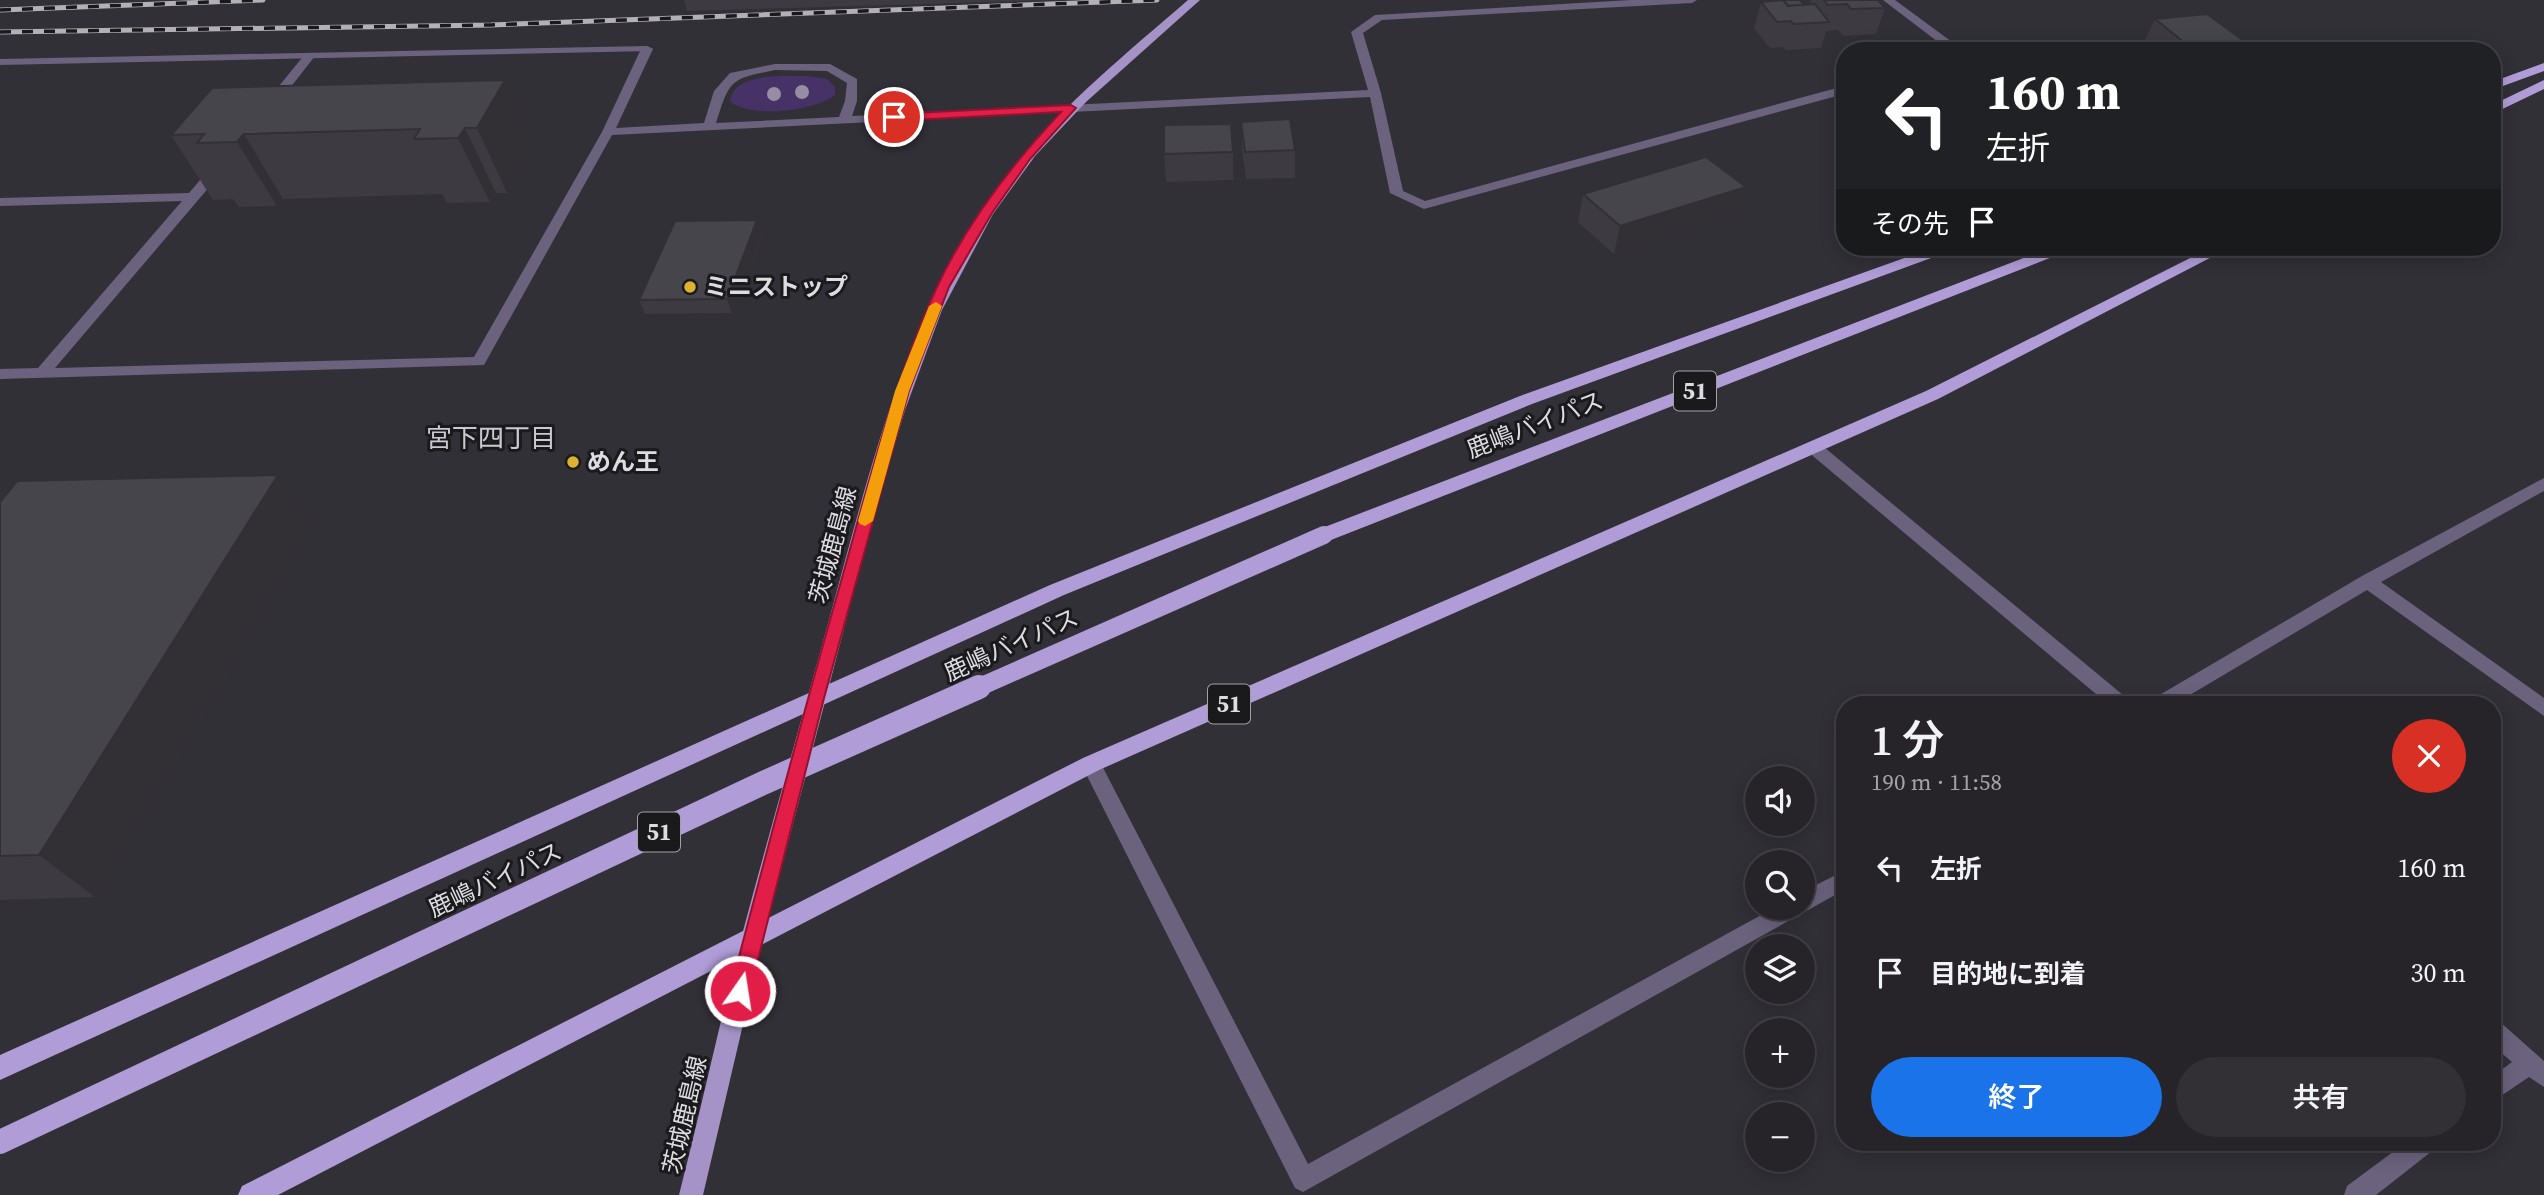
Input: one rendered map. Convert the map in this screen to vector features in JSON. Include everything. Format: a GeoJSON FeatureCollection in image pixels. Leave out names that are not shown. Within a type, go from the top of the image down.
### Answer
{"type":"FeatureCollection","features":[{"type":"Feature","properties":{"kind":"highway"},"geometry":{"type":"LineString","coordinates":[[2501,83],[2544,67]]}},
{"type":"Feature","properties":{"kind":"highway"},"geometry":{"type":"LineString","coordinates":[[2501,106],[2544,84]]}},
{"type":"Feature","properties":{"kind":"highway","name":"51"},"geometry":{"type":"LineString","coordinates":[[0,1068],[1057,590],[1526,400],[1923,256]]}},
{"type":"Feature","properties":{"kind":"highway","name":"鹿嶋バイパス"},"geometry":{"type":"LineString","coordinates":[[0,1142],[761,784],[1324,535],[2042,256]]}},
{"type":"Feature","properties":{"kind":"highway","name":"51"},"geometry":{"type":"LineString","coordinates":[[251,1195],[1091,764],[1932,395],[2205,256]]}},
{"type":"Feature","properties":{"kind":"main road","name":"茨城鹿島線"},"geometry":{"type":"LineString","coordinates":[[691,1195],[752,939],[816,698],[902,391],[943,287],[986,213],[1026,157],[1071,108],[1195,0]]}},
{"type":"Feature","properties":{"kind":"street"},"geometry":{"type":"LineString","coordinates":[[1692,0],[1379,17],[1357,32],[1375,93],[1397,193],[1424,205],[1836,92]]}},
{"type":"Feature","properties":{"kind":"street"},"geometry":{"type":"LineString","coordinates":[[1888,0],[1945,42]]}},
{"type":"Feature","properties":{"kind":"street"},"geometry":{"type":"LineString","coordinates":[[0,62],[647,49],[608,132],[479,362],[0,374]]}},
{"type":"Feature","properties":{"kind":"street"},"geometry":{"type":"LineString","coordinates":[[260,117],[309,56]]}},
{"type":"Feature","properties":{"kind":"street"},"geometry":{"type":"LineString","coordinates":[[709,126],[720,91],[734,75],[775,67],[830,68],[853,82],[851,101],[844,120]]}},
{"type":"Feature","properties":{"kind":"street"},"geometry":{"type":"LineString","coordinates":[[608,132],[1375,93]]}},
{"type":"Feature","properties":{"kind":"street"},"geometry":{"type":"LineString","coordinates":[[42,373],[227,157]]}},
{"type":"Feature","properties":{"kind":"street"},"geometry":{"type":"LineString","coordinates":[[0,202],[194,197]]}},
{"type":"Feature","properties":{"kind":"street"},"geometry":{"type":"LineString","coordinates":[[1812,447],[2111,696]]}},
{"type":"Feature","properties":{"kind":"street"},"geometry":{"type":"LineString","coordinates":[[2173,696],[2368,581],[2544,484]]}},
{"type":"Feature","properties":{"kind":"street"},"geometry":{"type":"LineString","coordinates":[[2368,581],[2544,708]]}},
{"type":"Feature","properties":{"kind":"street"},"geometry":{"type":"LineString","coordinates":[[1091,764],[1303,1188],[1773,920]]}},
{"type":"Feature","properties":{"kind":"street"},"geometry":{"type":"LineString","coordinates":[[1815,896],[1836,884]]}},
{"type":"Feature","properties":{"kind":"street"},"geometry":{"type":"LineString","coordinates":[[2501,1038],[2537,1069],[2501,1087]]}},
{"type":"Feature","properties":{"kind":"street"},"geometry":{"type":"LineString","coordinates":[[2356,1195],[2414,1151]]}},
{"type":"Feature","properties":{"kind":"shaded area"},"geometry":{"type":"Polygon","coordinates":[[[775,76],[827,79],[835,87],[835,95],[813,105],[782,111],[752,110],[739,107],[730,101],[734,91],[751,80],[775,76]]]}},
{"type":"Feature","properties":{"kind":"building"},"geometry":{"type":"Polygon","coordinates":[[[1783,0],[1800,0],[1804,5],[1788,6],[1783,0]]]}},
{"type":"Feature","properties":{"kind":"building"},"geometry":{"type":"Polygon","coordinates":[[[1783,0],[1788,6],[1815,4],[1829,22],[1777,22],[1761,2],[1783,0]]]}},
{"type":"Feature","properties":{"kind":"building"},"geometry":{"type":"Polygon","coordinates":[[[1824,0],[1878,0],[1885,8],[1851,9],[1847,4],[1828,5],[1824,0]]]}},
{"type":"Feature","properties":{"kind":"building"},"geometry":{"type":"Polygon","coordinates":[[[2207,14],[2245,42],[2184,42],[2155,19],[2207,14]]]}},
{"type":"Feature","properties":{"kind":"building"},"geometry":{"type":"Polygon","coordinates":[[[505,80],[477,128],[465,128],[458,138],[414,139],[420,129],[244,134],[237,142],[197,143],[204,134],[171,135],[212,88],[505,80]]]}},
{"type":"Feature","properties":{"kind":"building"},"geometry":{"type":"Polygon","coordinates":[[[1290,119],[1295,150],[1245,152],[1241,122],[1290,119]]]}},
{"type":"Feature","properties":{"kind":"building"},"geometry":{"type":"Polygon","coordinates":[[[1231,124],[1233,152],[1164,154],[1164,125],[1231,124]]]}},
{"type":"Feature","properties":{"kind":"building"},"geometry":{"type":"Polygon","coordinates":[[[1706,157],[1746,187],[1620,226],[1583,194],[1706,157]]]}},
{"type":"Feature","properties":{"kind":"building"},"geometry":{"type":"Polygon","coordinates":[[[757,220],[727,299],[639,300],[675,221],[757,220]]]}},
{"type":"Feature","properties":{"kind":"building"},"geometry":{"type":"Polygon","coordinates":[[[278,475],[39,855],[0,856],[0,502],[17,481],[278,475]]]}},
{"type":"Feature","properties":{"kind":"railway"},"geometry":{"type":"LineString","coordinates":[[0,10],[263,0]]}},
{"type":"Feature","properties":{"kind":"railway"},"geometry":{"type":"LineString","coordinates":[[0,32],[491,25],[1157,0]]}},
{"type":"Feature","properties":{"kind":"slow traffic"},"geometry":{"type":"LineString","coordinates":[[865,521],[902,391],[936,306]]}},
{"type":"Feature","properties":{"kind":"place","name":"ミニストップ"},"geometry":{"type":"Point","coordinates":[690,287]}},
{"type":"Feature","properties":{"kind":"place","name":"めん王"},"geometry":{"type":"Point","coordinates":[573,462]}},
{"type":"Feature","properties":{"kind":"district","name":"宮下四丁目"},"geometry":{"type":"Point","coordinates":[491,438]}},
{"type":"Feature","properties":{"kind":"route"},"geometry":{"type":"LineString","coordinates":[[740,991],[816,698],[902,391],[943,287],[986,213],[1026,157],[1071,108],[894,117]]}}]}
